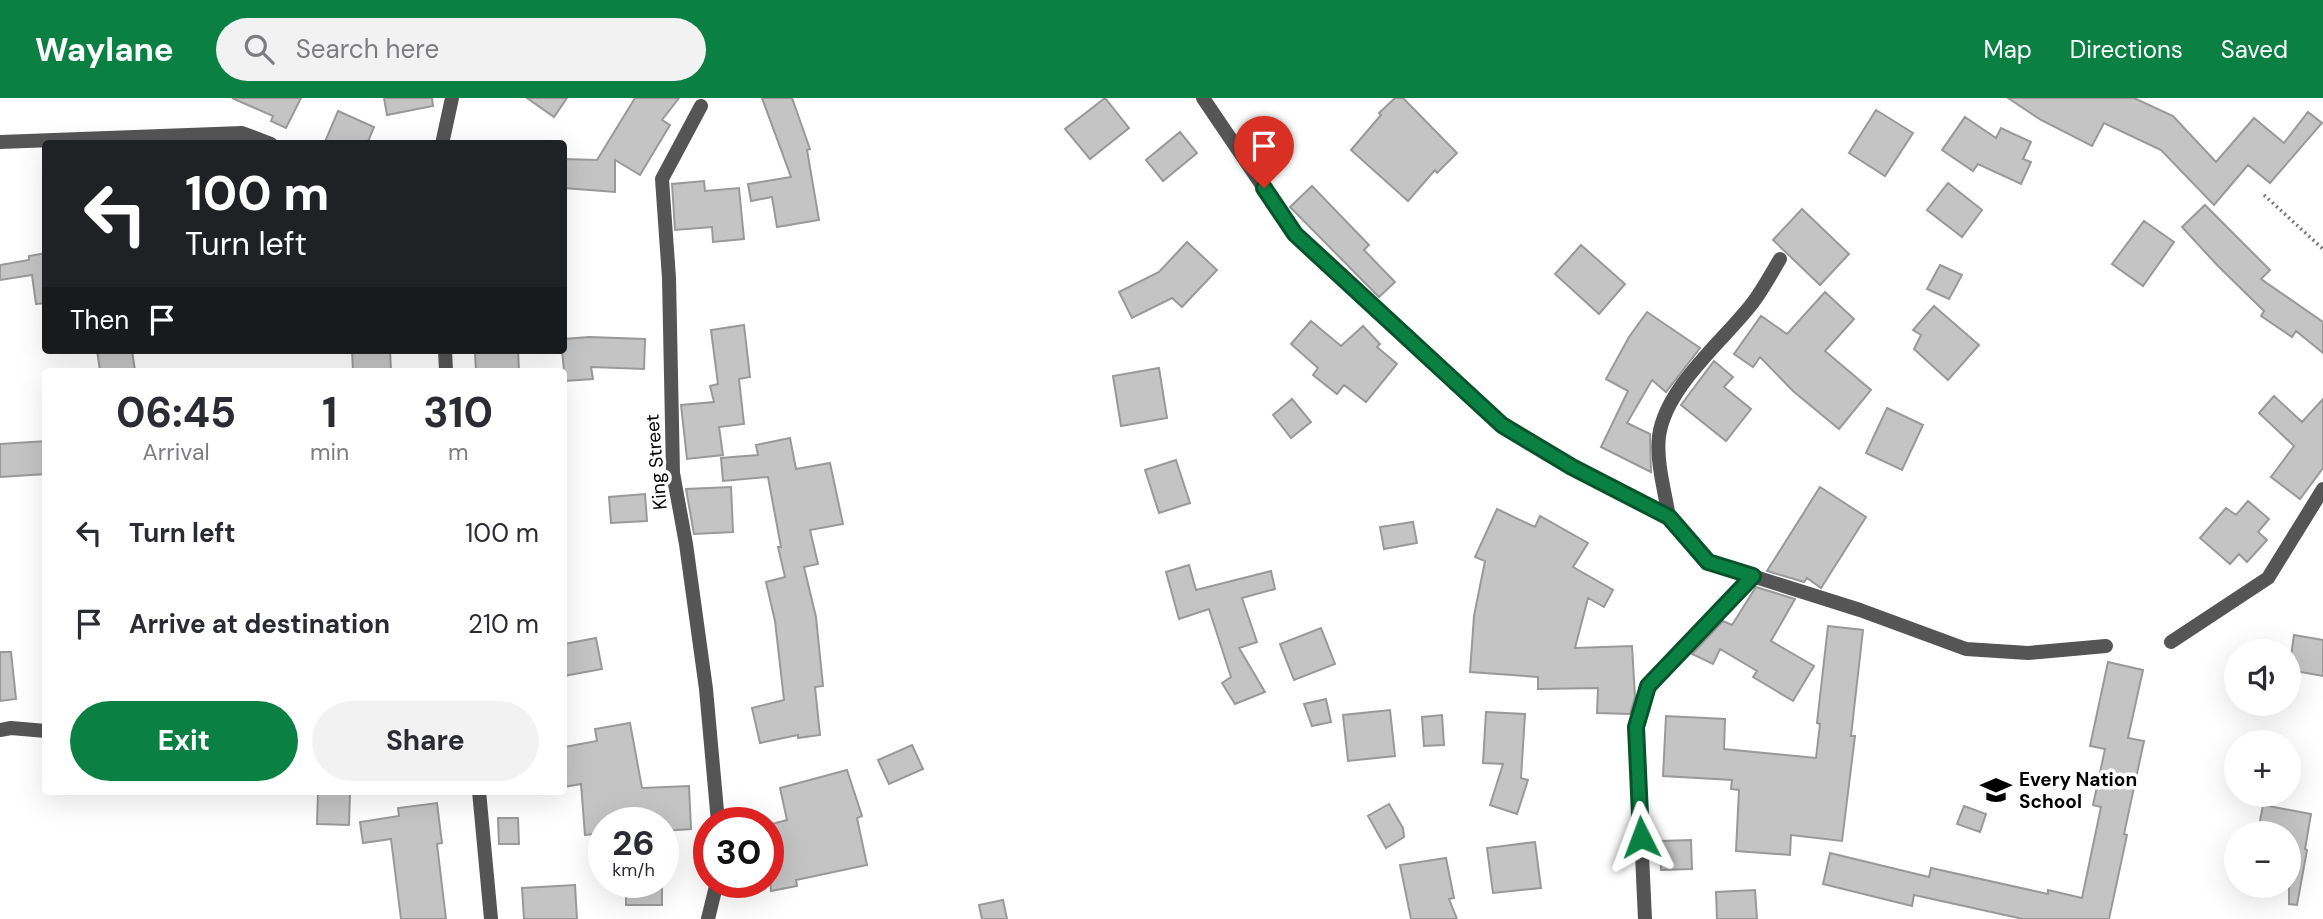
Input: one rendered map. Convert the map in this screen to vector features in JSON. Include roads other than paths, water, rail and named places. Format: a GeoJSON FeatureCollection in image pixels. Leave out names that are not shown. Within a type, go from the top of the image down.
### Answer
{"type":"FeatureCollection","features":[{"type":"Feature","properties":{"kind":"street"},"geometry":{"type":"LineString","coordinates":[[443,140],[452,98]]}},
{"type":"Feature","properties":{"kind":"street"},"geometry":{"type":"LineString","coordinates":[[1203,98],[1295,234],[1502,425],[1572,467],[1669,517],[1708,562],[1860,610],[1966,649],[2028,653],[2106,646]]}},
{"type":"Feature","properties":{"kind":"street","name":"King Street"},"geometry":{"type":"LineString","coordinates":[[701,106],[662,179],[669,278],[673,474],[686,544],[706,689],[717,807]]}},
{"type":"Feature","properties":{"kind":"street"},"geometry":{"type":"LineString","coordinates":[[54,140],[242,133],[260,140]]}},
{"type":"Feature","properties":{"kind":"street"},"geometry":{"type":"LineString","coordinates":[[0,142],[42,140]]}},
{"type":"Feature","properties":{"kind":"street"},"geometry":{"type":"LineString","coordinates":[[1669,517],[1660,461],[1659,435],[1671,404],[1706,353],[1752,304],[1780,259]]}},
{"type":"Feature","properties":{"kind":"street"},"geometry":{"type":"LineString","coordinates":[[2171,642],[2268,578],[2323,489]]}},
{"type":"Feature","properties":{"kind":"street"},"geometry":{"type":"LineString","coordinates":[[1645,919],[1636,727],[1648,686],[1753,576]]}},
{"type":"Feature","properties":{"kind":"street"},"geometry":{"type":"LineString","coordinates":[[0,730],[11,728],[42,732]]}},
{"type":"Feature","properties":{"kind":"street"},"geometry":{"type":"LineString","coordinates":[[479,795],[491,919]]}},
{"type":"Feature","properties":{"kind":"street"},"geometry":{"type":"LineString","coordinates":[[708,919],[713,898]]}},
{"type":"Feature","properties":{"kind":"place","name":"Every Nation School"},"geometry":{"type":"Point","coordinates":[1996,790]}}]}
